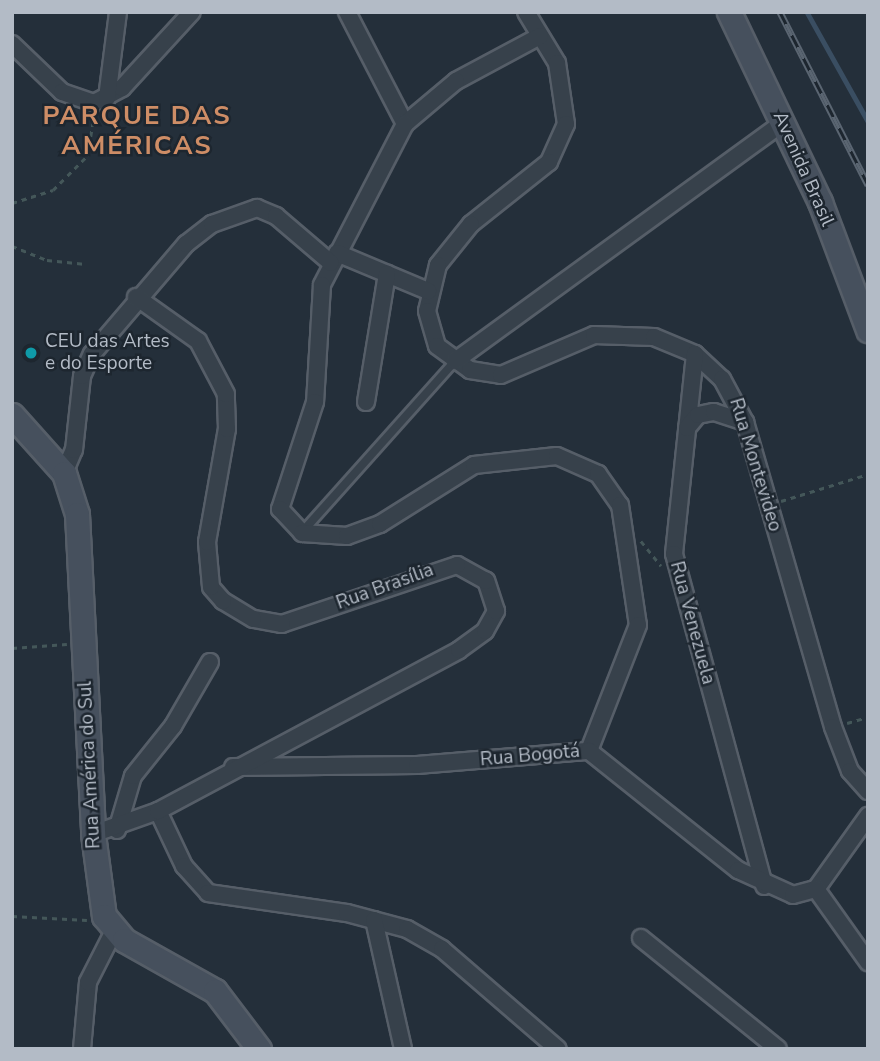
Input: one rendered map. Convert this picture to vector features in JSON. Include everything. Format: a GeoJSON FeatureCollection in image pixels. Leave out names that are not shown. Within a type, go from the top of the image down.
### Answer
{"type":"FeatureCollection","features":[{"type":"Feature","properties":{"kind":"street"},"geometry":{"type":"LineString","coordinates":[[100,101],[118,12]]}},
{"type":"Feature","properties":{"kind":"street"},"geometry":{"type":"LineString","coordinates":[[100,101],[192,12]]}},
{"type":"Feature","properties":{"kind":"street"},"geometry":{"type":"LineString","coordinates":[[347,12],[405,124]]}},
{"type":"Feature","properties":{"kind":"street"},"geometry":{"type":"LineString","coordinates":[[526,12],[566,90],[560,143],[549,162],[448,248],[428,291],[437,346],[455,361],[782,123]]}},
{"type":"Feature","properties":{"kind":"street","name":"Avenida Brasil"},"geometry":{"type":"LineString","coordinates":[[729,12],[782,123],[868,330]]}},
{"type":"Feature","properties":{"kind":"street"},"geometry":{"type":"LineString","coordinates":[[540,36],[456,81],[405,124],[334,258],[316,305],[315,402],[280,502],[283,517],[302,533],[365,532],[474,466],[557,456],[598,474],[624,520],[638,625],[589,751]]}},
{"type":"Feature","properties":{"kind":"street"},"geometry":{"type":"LineString","coordinates":[[12,44],[62,92],[100,101]]}},
{"type":"Feature","properties":{"kind":"street"},"geometry":{"type":"LineString","coordinates":[[12,415],[64,473],[74,450],[82,376],[136,298],[186,244],[248,208],[276,216],[334,258],[387,274],[428,291]]}},
{"type":"Feature","properties":{"kind":"street"},"geometry":{"type":"LineString","coordinates":[[366,402],[387,274]]}},
{"type":"Feature","properties":{"kind":"street","name":"Rua Brasília"},"geometry":{"type":"LineString","coordinates":[[93,834],[117,830],[158,811],[232,767],[459,650],[493,622],[494,599],[476,570],[457,565],[282,624],[253,618],[223,601],[211,587],[207,542],[228,429],[226,394],[198,341],[136,298]]}},
{"type":"Feature","properties":{"kind":"street","name":"Rua Montevideo"},"geometry":{"type":"LineString","coordinates":[[455,361],[501,375],[594,335],[654,337],[695,354],[732,391],[745,422],[833,727],[850,771],[868,792]]}},
{"type":"Feature","properties":{"kind":"street","name":"Rua Venezuela"},"geometry":{"type":"LineString","coordinates":[[695,354],[674,518],[678,586],[764,886]]}},
{"type":"Feature","properties":{"kind":"street"},"geometry":{"type":"LineString","coordinates":[[687,428],[698,415],[714,412],[745,422]]}},
{"type":"Feature","properties":{"kind":"street","name":"Rua América do Sul"},"geometry":{"type":"LineString","coordinates":[[64,473],[78,514],[97,886],[111,926]]}},
{"type":"Feature","properties":{"kind":"street"},"geometry":{"type":"LineString","coordinates":[[117,830],[133,776],[173,726],[210,662]]}},
{"type":"Feature","properties":{"kind":"street","name":"Rua Bogotá"},"geometry":{"type":"LineString","coordinates":[[232,767],[417,765],[589,751],[764,886],[793,895],[816,888]]}},
{"type":"Feature","properties":{"kind":"street"},"geometry":{"type":"LineString","coordinates":[[158,811],[184,866],[208,893],[374,920],[425,937],[558,1049]]}},
{"type":"Feature","properties":{"kind":"street"},"geometry":{"type":"LineString","coordinates":[[868,816],[816,888],[868,962]]}},
{"type":"Feature","properties":{"kind":"street"},"geometry":{"type":"LineString","coordinates":[[374,920],[403,1049]]}},
{"type":"Feature","properties":{"kind":"street"},"geometry":{"type":"LineString","coordinates":[[82,1049],[88,982],[111,926],[215,991],[259,1049]]}},
{"type":"Feature","properties":{"kind":"street"},"geometry":{"type":"LineString","coordinates":[[641,938],[778,1049]]}},
{"type":"Feature","properties":{"kind":"lane"},"geometry":{"type":"LineString","coordinates":[[302,533],[455,361]]}},
{"type":"Feature","properties":{"kind":"path"},"geometry":{"type":"LineString","coordinates":[[12,203],[53,190],[88,156],[100,101]]}},
{"type":"Feature","properties":{"kind":"path"},"geometry":{"type":"LineString","coordinates":[[12,246],[47,260],[86,264]]}},
{"type":"Feature","properties":{"kind":"path"},"geometry":{"type":"LineString","coordinates":[[768,505],[868,474]]}},
{"type":"Feature","properties":{"kind":"path"},"geometry":{"type":"LineString","coordinates":[[636,533],[678,586]]}},
{"type":"Feature","properties":{"kind":"path"},"geometry":{"type":"LineString","coordinates":[[12,648],[63,644]]}},
{"type":"Feature","properties":{"kind":"path"},"geometry":{"type":"LineString","coordinates":[[833,727],[868,717]]}},
{"type":"Feature","properties":{"kind":"path"},"geometry":{"type":"LineString","coordinates":[[12,916],[111,926]]}},
{"type":"Feature","properties":{"kind":"waterway"},"geometry":{"type":"LineString","coordinates":[[807,12],[868,121]]}},
{"type":"Feature","properties":{"kind":"railway"},"geometry":{"type":"LineString","coordinates":[[780,12],[868,185]]}},
{"type":"Feature","properties":{"kind":"place","name":"CEU das Artes e do Esporte"},"geometry":{"type":"Point","coordinates":[31,353]}},
{"type":"Feature","properties":{"kind":"district","name":"PARQUE DAS AMÉRICAS"},"geometry":{"type":"Point","coordinates":[137,131]}}]}
